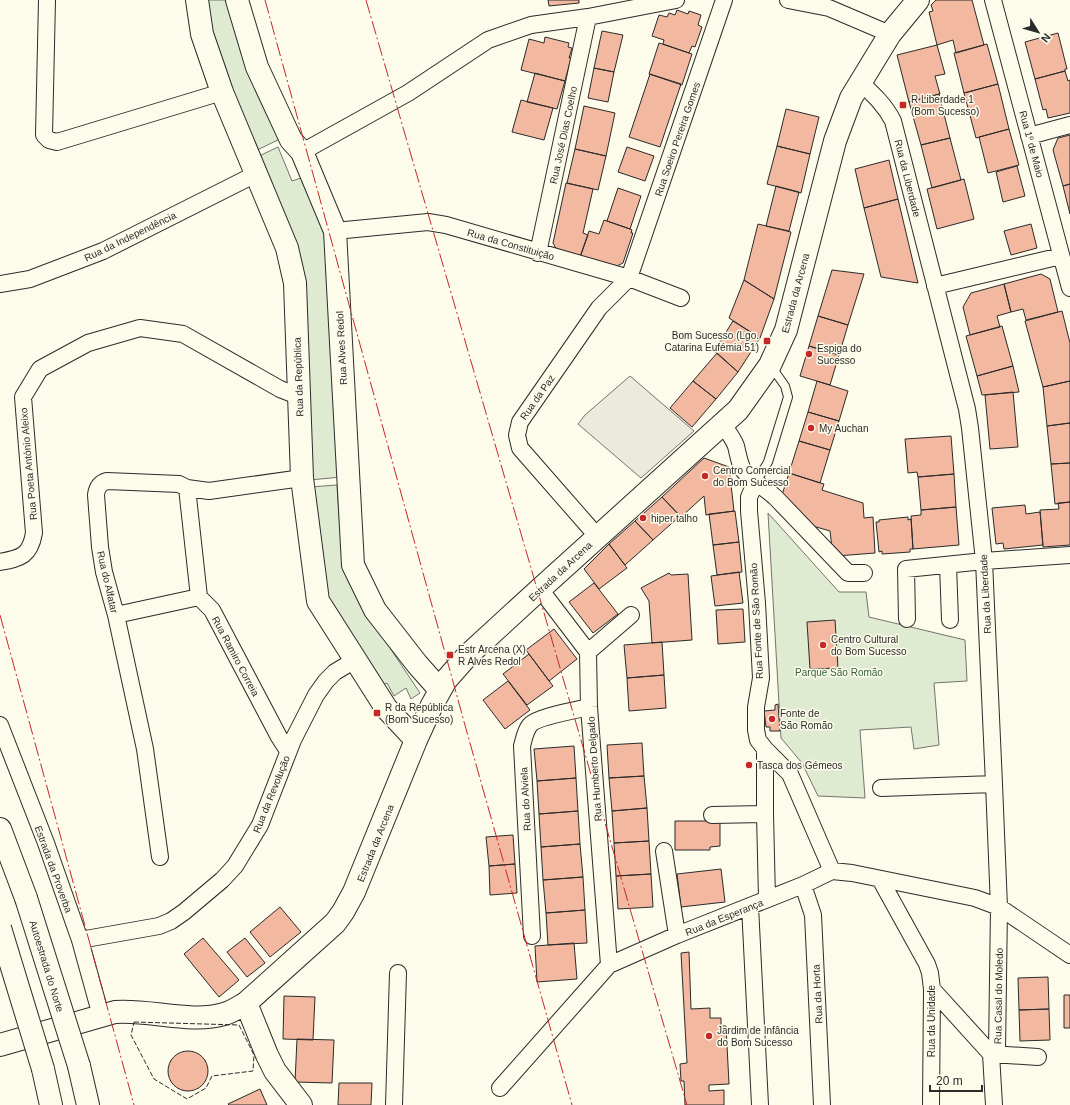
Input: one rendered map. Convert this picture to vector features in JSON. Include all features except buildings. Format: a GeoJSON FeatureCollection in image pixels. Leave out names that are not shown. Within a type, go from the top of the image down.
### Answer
{"type":"FeatureCollection","features":[{"type":"Feature","properties":{"kind":"main road","name":"Rua da República"},"geometry":{"type":"LineString","coordinates":[[197,0],[202,34],[222,92],[287,248],[292,265],[295,283],[302,478],[318,601],[386,708],[416,740]]}},
{"type":"Feature","properties":{"kind":"main road","name":"Rua Alves Redol"},"geometry":{"type":"LineString","coordinates":[[237,0],[257,66],[290,138],[302,152],[335,231],[353,565],[375,610],[416,664],[440,690]]}},
{"type":"Feature","properties":{"kind":"main road","name":"Estrada da Arcena"},"geometry":{"type":"LineString","coordinates":[[0,1045],[115,1012],[127,1011],[209,1017],[234,1010],[246,1003],[324,933],[343,912],[363,872],[416,740],[446,680],[468,655],[597,536],[738,410],[770,365],[786,330],[835,141],[851,98],[890,34],[918,0]]}},
{"type":"Feature","properties":{"kind":"main road","name":"Autoestrada do Norte"},"geometry":{"type":"LineString","coordinates":[[0,829],[26,898],[78,1066],[88,1105]]}},
{"type":"Feature","properties":{"kind":"main road"},"geometry":{"type":"LineString","coordinates":[[0,928],[43,1069],[51,1105]]}},
{"type":"Feature","properties":{"kind":"main road"},"geometry":{"type":"LineString","coordinates":[[246,1003],[266,1055],[275,1071],[301,1105]]}},
{"type":"Feature","properties":{"kind":"street"},"geometry":{"type":"LineString","coordinates":[[47,0],[44,135],[49,140],[57,142],[222,92]]}},
{"type":"Feature","properties":{"kind":"street"},"geometry":{"type":"LineString","coordinates":[[302,152],[408,93],[488,40],[531,25],[588,17],[676,0]]}},
{"type":"Feature","properties":{"kind":"street","name":"Rua Soeiro Pereira Gomes"},"geometry":{"type":"LineString","coordinates":[[629,278],[724,0]]}},
{"type":"Feature","properties":{"kind":"street"},"geometry":{"type":"LineString","coordinates":[[788,0],[829,4],[890,34]]}},
{"type":"Feature","properties":{"kind":"street","name":"Rua 1º de Maio"},"geometry":{"type":"LineString","coordinates":[[993,0],[1070,288]]}},
{"type":"Feature","properties":{"kind":"street","name":"Rua José Dias Coelho"},"geometry":{"type":"LineString","coordinates":[[538,253],[588,17]]}},
{"type":"Feature","properties":{"kind":"street","name":"Rua da Liberdade"},"geometry":{"type":"LineString","coordinates":[[860,82],[879,100],[888,111],[893,121],[967,409],[984,561],[999,907]]}},
{"type":"Feature","properties":{"kind":"street"},"geometry":{"type":"LineString","coordinates":[[1029,136],[1070,125]]}},
{"type":"Feature","properties":{"kind":"street","name":"Rua da Independência"},"geometry":{"type":"LineString","coordinates":[[0,284],[30,279],[103,251],[256,174]]}},
{"type":"Feature","properties":{"kind":"street","name":"Rua da Constituição"},"geometry":{"type":"LineString","coordinates":[[335,231],[428,222],[446,225],[538,253],[629,278],[681,298]]}},
{"type":"Feature","properties":{"kind":"street"},"geometry":{"type":"LineString","coordinates":[[935,286],[1061,256]]}},
{"type":"Feature","properties":{"kind":"street","name":"Rua da Paz"},"geometry":{"type":"LineString","coordinates":[[597,536],[520,448],[517,435],[520,422],[599,308],[629,278]]}},
{"type":"Feature","properties":{"kind":"street","name":"Rua Poeta António Aleixo"},"geometry":{"type":"LineString","coordinates":[[0,562],[16,559],[23,555],[29,550],[32,543],[34,533],[23,397],[40,369],[47,365],[88,343],[140,328],[183,334],[280,389],[298,396]]}},
{"type":"Feature","properties":{"kind":"street"},"geometry":{"type":"LineString","coordinates":[[722,425],[734,441],[743,469],[776,498],[848,573],[864,573]]}},
{"type":"Feature","properties":{"kind":"street","name":"Rua do Alfatar"},"geometry":{"type":"LineString","coordinates":[[160,857],[145,749],[116,615],[104,572],[100,547],[96,495],[97,489],[103,482],[107,481],[179,484],[187,488],[210,491],[302,478]]}},
{"type":"Feature","properties":{"kind":"street","name":"Rua Fonte de São Romão"},"geometry":{"type":"LineString","coordinates":[[756,482],[749,497],[749,512],[757,603],[761,678],[756,707],[756,730],[758,740],[765,749],[767,899]]}},
{"type":"Feature","properties":{"kind":"street"},"geometry":{"type":"LineString","coordinates":[[116,615],[199,598],[187,488]]}},
{"type":"Feature","properties":{"kind":"street"},"geometry":{"type":"LineString","coordinates":[[907,619],[906,569],[984,561],[1070,555]]}},
{"type":"Feature","properties":{"kind":"street"},"geometry":{"type":"LineString","coordinates":[[948,565],[950,620]]}},
{"type":"Feature","properties":{"kind":"street"},"geometry":{"type":"LineString","coordinates":[[540,589],[588,652],[631,615]]}},
{"type":"Feature","properties":{"kind":"street","name":"Rua Ramiro Correia"},"geometry":{"type":"LineString","coordinates":[[199,598],[212,610],[288,751]]}},
{"type":"Feature","properties":{"kind":"street","name":"Rua Humberto Delgado"},"geometry":{"type":"LineString","coordinates":[[588,652],[589,707],[609,965]]}},
{"type":"Feature","properties":{"kind":"street","name":"Rua da Revolução"},"geometry":{"type":"LineString","coordinates":[[80,940],[159,926],[171,921],[222,880],[235,866],[260,825],[288,751],[316,695],[326,681],[335,672],[355,660]]}},
{"type":"Feature","properties":{"kind":"street","name":"Rua do Alviela"},"geometry":{"type":"LineString","coordinates":[[532,936],[522,746],[525,733],[530,724],[540,719],[589,707]]}},
{"type":"Feature","properties":{"kind":"street","name":"Estrada da Proverba"},"geometry":{"type":"LineString","coordinates":[[0,725],[46,844],[80,940],[101,1016]]}},
{"type":"Feature","properties":{"kind":"street"},"geometry":{"type":"LineString","coordinates":[[765,749],[790,774],[832,871]]}},
{"type":"Feature","properties":{"kind":"street"},"geometry":{"type":"LineString","coordinates":[[880,788],[994,784]]}},
{"type":"Feature","properties":{"kind":"street"},"geometry":{"type":"LineString","coordinates":[[712,814],[765,814]]}},
{"type":"Feature","properties":{"kind":"street"},"geometry":{"type":"LineString","coordinates":[[664,851],[677,936]]}},
{"type":"Feature","properties":{"kind":"street","name":"Rua da Esperança"},"geometry":{"type":"LineString","coordinates":[[500,1088],[609,965],[832,871],[880,878],[975,898],[999,907],[1070,955]]}},
{"type":"Feature","properties":{"kind":"street","name":"Rua da Unidade"},"geometry":{"type":"LineString","coordinates":[[880,878],[927,964],[930,973],[932,989],[931,1105]]}},
{"type":"Feature","properties":{"kind":"street","name":"Rua da Horta"},"geometry":{"type":"LineString","coordinates":[[803,884],[813,915],[822,1105]]}},
{"type":"Feature","properties":{"kind":"street"},"geometry":{"type":"LineString","coordinates":[[750,906],[760,1105]]}},
{"type":"Feature","properties":{"kind":"street","name":"Rua Casal do Moledo"},"geometry":{"type":"LineString","coordinates":[[994,1105],[991,1054],[997,1052],[999,907]]}},
{"type":"Feature","properties":{"kind":"street"},"geometry":{"type":"LineString","coordinates":[[394,1105],[398,973]]}},
{"type":"Feature","properties":{"kind":"street"},"geometry":{"type":"LineString","coordinates":[[932,989],[991,1054],[1038,1057]]}},
{"type":"Feature","properties":{"kind":"lane"},"geometry":{"type":"LineString","coordinates":[[756,482],[768,462],[788,397],[785,386],[770,365]]}},
{"type":"Feature","properties":{"kind":"green space"},"geometry":{"type":"Polygon","coordinates":[[[201,0],[233,0],[284,137],[253,152],[201,0]]]}},
{"type":"Feature","properties":{"kind":"green space"},"geometry":{"type":"Polygon","coordinates":[[[278,147],[292,181],[308,177],[331,251],[341,477],[310,480],[300,278],[255,158],[278,147]]]}},
{"type":"Feature","properties":{"kind":"green space"},"geometry":{"type":"Polygon","coordinates":[[[337,485],[340,530],[346,532],[382,636],[420,693],[411,699],[406,688],[394,696],[387,683],[380,686],[330,612],[310,487],[337,485]]]}},
{"type":"Feature","properties":{"kind":"green space","name":"Parque São Romão"},"geometry":{"type":"Polygon","coordinates":[[[768,513],[839,592],[866,592],[869,617],[965,640],[967,681],[934,683],[939,745],[914,749],[911,727],[860,730],[865,798],[818,796],[802,763],[781,738],[768,513]]]}},
{"type":"Feature","properties":{"kind":"shaded area"},"geometry":{"type":"Polygon","coordinates":[[[630,376],[694,431],[641,478],[578,424],[585,415],[630,376]]]}},
{"type":"Feature","properties":{"kind":"fence"},"geometry":{"type":"LineString","coordinates":[[134,1022],[239,1025],[254,1055],[253,1071],[212,1076],[206,1088],[187,1099],[154,1079],[131,1035],[134,1022]]}},
{"type":"Feature","properties":{"kind":"power"},"geometry":{"type":"LineString","coordinates":[[265,0],[468,736],[572,1105]]}},
{"type":"Feature","properties":{"kind":"power"},"geometry":{"type":"LineString","coordinates":[[366,0],[687,1105]]}},
{"type":"Feature","properties":{"kind":"power"},"geometry":{"type":"LineString","coordinates":[[0,615],[134,1105]]}},
{"type":"Feature","properties":{"kind":"place","name":"R Liberdade 1 (Bom Sucesso)"},"geometry":{"type":"Point","coordinates":[903,105]}},
{"type":"Feature","properties":{"kind":"place","name":"Bom Sucesso (Lgo. Catarina Eufémia 51)"},"geometry":{"type":"Point","coordinates":[767,341]}},
{"type":"Feature","properties":{"kind":"place","name":"Espiga do Sucesso"},"geometry":{"type":"Point","coordinates":[809,354]}},
{"type":"Feature","properties":{"kind":"place","name":"My Auchan"},"geometry":{"type":"Point","coordinates":[811,428]}},
{"type":"Feature","properties":{"kind":"place","name":"Centro Comercial do Bom Sucesso"},"geometry":{"type":"Point","coordinates":[705,476]}},
{"type":"Feature","properties":{"kind":"place","name":"hiper talho"},"geometry":{"type":"Point","coordinates":[643,518]}},
{"type":"Feature","properties":{"kind":"place","name":"Centro Cultural do Bom Sucesso"},"geometry":{"type":"Point","coordinates":[823,645]}},
{"type":"Feature","properties":{"kind":"place","name":"Estr Arcena (X) R Alves Redol"},"geometry":{"type":"Point","coordinates":[450,655]}},
{"type":"Feature","properties":{"kind":"place","name":"R da República (Bom Sucesso)"},"geometry":{"type":"Point","coordinates":[377,713]}},
{"type":"Feature","properties":{"kind":"place","name":"Fonte de São Romão"},"geometry":{"type":"Point","coordinates":[772,719]}},
{"type":"Feature","properties":{"kind":"place","name":"Tasca dos Gémeos"},"geometry":{"type":"Point","coordinates":[749,765]}},
{"type":"Feature","properties":{"kind":"place","name":"Jardim de Infância do Bom Sucesso"},"geometry":{"type":"Point","coordinates":[709,1036]}}]}
